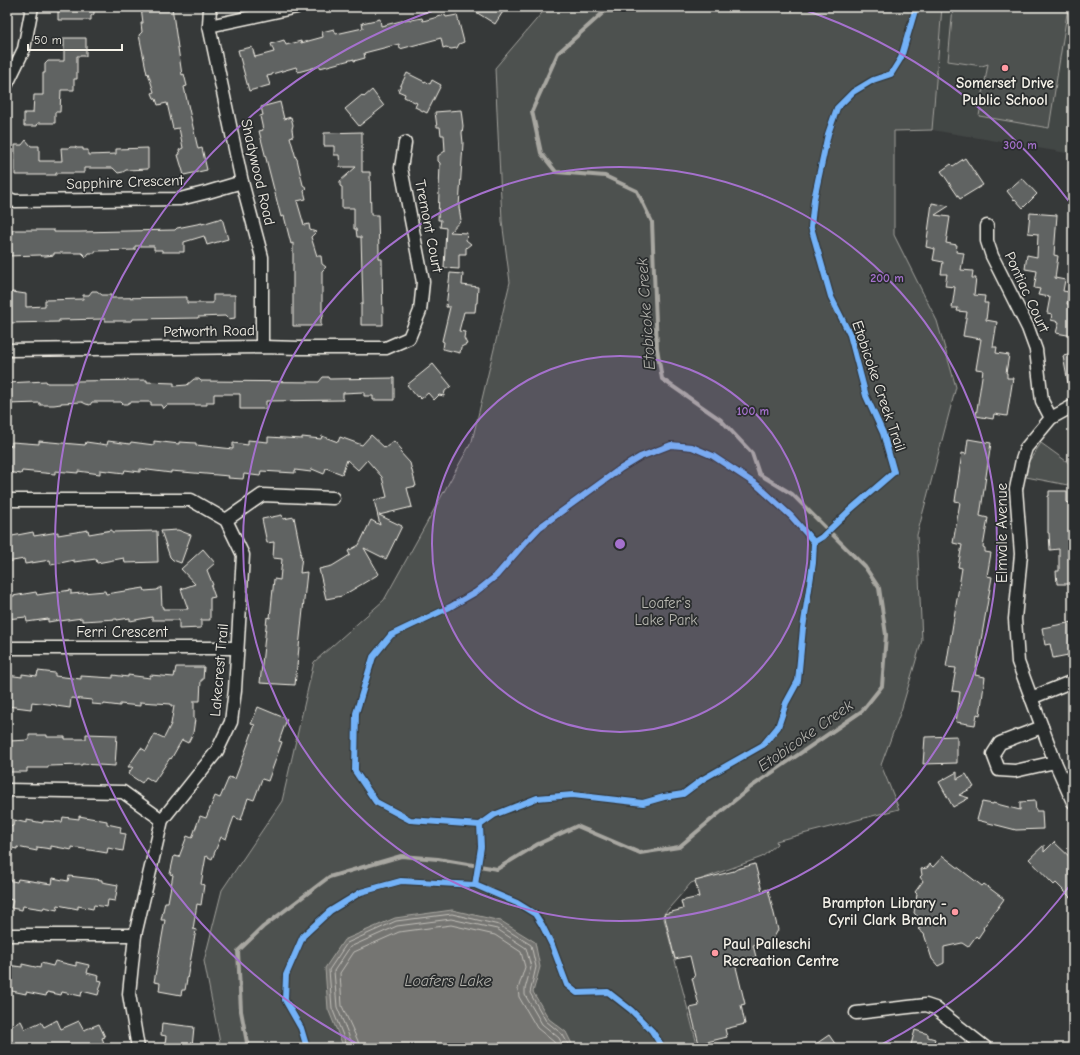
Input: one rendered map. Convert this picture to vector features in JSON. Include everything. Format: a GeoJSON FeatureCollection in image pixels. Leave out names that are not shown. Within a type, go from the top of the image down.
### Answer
{"type":"FeatureCollection","features":[{"type":"Feature","properties":{"kind":"street"},"geometry":{"type":"LineString","coordinates":[[7,84],[24,49],[32,7]]}},
{"type":"Feature","properties":{"kind":"street","name":"Shadywood Road"},"geometry":{"type":"LineString","coordinates":[[210,7],[209,26],[242,182],[262,257],[262,347]]}},
{"type":"Feature","properties":{"kind":"street"},"geometry":{"type":"LineString","coordinates":[[209,26],[297,7]]}},
{"type":"Feature","properties":{"kind":"street","name":"Tremont Court"},"geometry":{"type":"LineString","coordinates":[[405,143],[401,168],[423,282],[420,311],[409,338]]}},
{"type":"Feature","properties":{"kind":"street","name":"Sapphire Crescent"},"geometry":{"type":"LineString","coordinates":[[7,198],[15,201],[180,199],[242,182]]}},
{"type":"Feature","properties":{"kind":"street","name":"Pontiac Court"},"geometry":{"type":"LineString","coordinates":[[987,226],[987,241],[992,256],[1028,328],[1036,350],[1042,401],[1051,418]]}},
{"type":"Feature","properties":{"kind":"street","name":"Petworth Road"},"geometry":{"type":"LineString","coordinates":[[7,350],[262,347],[386,348],[409,338]]}},
{"type":"Feature","properties":{"kind":"street","name":"Elmvale Avenue"},"geometry":{"type":"LineString","coordinates":[[1073,406],[1051,418],[1026,448],[1022,460],[1016,489],[1021,554],[1015,619],[1018,662],[1055,762],[1073,802]]}},
{"type":"Feature","properties":{"kind":"street"},"geometry":{"type":"LineString","coordinates":[[7,500],[191,500],[226,520],[262,495],[333,498]]}},
{"type":"Feature","properties":{"kind":"street","name":"Lakecrest Trail"},"geometry":{"type":"LineString","coordinates":[[138,1048],[129,994],[135,935],[162,820],[217,751],[231,722],[235,690],[243,555],[226,520]]}},
{"type":"Feature","properties":{"kind":"street","name":"Ferri Crescent"},"geometry":{"type":"LineString","coordinates":[[7,648],[237,648]]}},
{"type":"Feature","properties":{"kind":"street"},"geometry":{"type":"LineString","coordinates":[[1031,698],[1073,681]]}},
{"type":"Feature","properties":{"kind":"street"},"geometry":{"type":"LineString","coordinates":[[1042,727],[1000,743],[993,754],[999,770],[1015,772],[1055,762]]}},
{"type":"Feature","properties":{"kind":"street"},"geometry":{"type":"LineString","coordinates":[[7,790],[123,792],[162,820]]}},
{"type":"Feature","properties":{"kind":"street"},"geometry":{"type":"LineString","coordinates":[[7,935],[135,935]]}},
{"type":"Feature","properties":{"kind":"street"},"geometry":{"type":"LineString","coordinates":[[856,1013],[926,1005],[935,1008],[980,1047]]}},
{"type":"Feature","properties":{"kind":"shaded area","name":"Somerset Drive Public School"},"geometry":{"type":"Polygon","coordinates":[[[942,7],[1073,7],[1073,154],[932,130],[942,7]]]}},
{"type":"Feature","properties":{"kind":"green space","name":"Loafer's Lake Park"},"geometry":{"type":"Polygon","coordinates":[[[547,7],[942,7],[932,130],[894,131],[894,235],[937,321],[956,387],[917,535],[922,640],[901,711],[881,765],[899,809],[776,841],[777,844],[762,857],[691,883],[663,915],[698,1048],[221,1048],[204,961],[222,890],[282,801],[314,662],[384,600],[472,441],[510,282],[502,221],[495,68],[547,7]]]}},
{"type":"Feature","properties":{"kind":"green space"},"geometry":{"type":"Polygon","coordinates":[[[953,7],[1068,7],[1049,128],[979,116],[988,64],[982,66],[948,61],[953,7]]]}},
{"type":"Feature","properties":{"kind":"green space"},"geometry":{"type":"Polygon","coordinates":[[[1041,443],[1073,466],[1073,486],[1026,477],[1029,461],[1041,443]]]}},
{"type":"Feature","properties":{"kind":"water","name":"Loafers Lake"},"geometry":{"type":"Polygon","coordinates":[[[452,910],[501,921],[535,942],[540,967],[533,992],[549,1019],[566,1032],[574,1048],[344,1048],[328,1009],[325,968],[344,940],[395,918],[452,910]]]}},
{"type":"Feature","properties":{"kind":"building"},"geometry":{"type":"Polygon","coordinates":[[[91,7],[94,10],[94,14],[91,16],[91,20],[58,20],[58,8],[91,7]]]}},
{"type":"Feature","properties":{"kind":"building"},"geometry":{"type":"Polygon","coordinates":[[[141,7],[172,7],[182,75],[184,74],[187,86],[184,87],[198,149],[202,148],[207,170],[184,175],[178,155],[180,154],[179,150],[183,148],[179,128],[173,129],[167,103],[158,105],[152,93],[154,92],[148,73],[147,74],[139,35],[142,32],[141,23],[143,23],[141,7]]]}},
{"type":"Feature","properties":{"kind":"building"},"geometry":{"type":"Polygon","coordinates":[[[468,7],[506,7],[495,24],[468,7]]]}},
{"type":"Feature","properties":{"kind":"building"},"geometry":{"type":"Polygon","coordinates":[[[445,15],[446,17],[457,15],[464,42],[459,44],[457,48],[443,48],[441,38],[400,49],[399,44],[364,53],[365,58],[354,61],[354,59],[298,72],[296,67],[272,74],[267,76],[270,85],[249,91],[238,50],[252,47],[255,57],[274,52],[271,44],[284,40],[286,45],[301,41],[301,43],[323,37],[322,32],[334,29],[336,34],[363,28],[362,23],[380,19],[381,26],[409,19],[422,18],[423,21],[445,15]]]}},
{"type":"Feature","properties":{"kind":"building"},"geometry":{"type":"Polygon","coordinates":[[[64,38],[86,38],[86,56],[77,56],[77,79],[74,79],[74,90],[61,90],[60,112],[55,112],[55,123],[38,123],[37,126],[24,126],[24,113],[33,113],[34,95],[43,95],[43,73],[45,73],[45,64],[48,61],[64,61],[64,38]]]}},
{"type":"Feature","properties":{"kind":"building"},"geometry":{"type":"Polygon","coordinates":[[[407,73],[430,84],[432,80],[441,85],[427,113],[415,107],[417,103],[404,97],[405,94],[398,91],[407,73]]]}},
{"type":"Feature","properties":{"kind":"building"},"geometry":{"type":"Polygon","coordinates":[[[372,90],[384,106],[359,126],[345,109],[362,95],[364,97],[372,90]]]}},
{"type":"Feature","properties":{"kind":"building"},"geometry":{"type":"Polygon","coordinates":[[[280,102],[284,119],[291,117],[293,136],[290,137],[303,185],[307,188],[304,191],[306,199],[297,201],[304,225],[309,224],[310,230],[316,232],[311,237],[317,256],[321,256],[322,264],[326,267],[322,271],[323,317],[321,319],[321,326],[293,326],[293,243],[291,244],[284,216],[281,217],[259,131],[263,130],[260,116],[263,115],[261,107],[280,102]]]}},
{"type":"Feature","properties":{"kind":"building"},"geometry":{"type":"Polygon","coordinates":[[[461,110],[463,143],[459,207],[461,220],[450,232],[467,233],[466,240],[471,244],[466,248],[466,254],[459,254],[459,269],[444,268],[446,228],[440,227],[441,220],[438,220],[440,163],[438,161],[438,156],[445,151],[444,135],[441,135],[440,127],[437,127],[435,112],[461,110]]]}},
{"type":"Feature","properties":{"kind":"building"},"geometry":{"type":"Polygon","coordinates":[[[362,132],[362,172],[370,172],[371,215],[378,215],[379,259],[382,259],[383,325],[361,325],[361,304],[363,304],[361,237],[357,237],[356,229],[354,229],[354,208],[342,208],[342,187],[340,186],[340,181],[356,167],[340,167],[339,155],[334,155],[334,146],[324,146],[324,133],[362,132]]]}},
{"type":"Feature","properties":{"kind":"building"},"geometry":{"type":"Polygon","coordinates":[[[26,140],[31,146],[39,146],[39,161],[62,161],[61,148],[83,148],[83,150],[88,150],[88,155],[116,154],[116,149],[148,148],[148,169],[126,170],[118,173],[113,168],[84,168],[84,173],[15,175],[15,145],[22,145],[26,140]]]}},
{"type":"Feature","properties":{"kind":"building"},"geometry":{"type":"Polygon","coordinates":[[[965,158],[983,185],[960,199],[941,171],[951,164],[953,166],[965,158]]]}},
{"type":"Feature","properties":{"kind":"building"},"geometry":{"type":"Polygon","coordinates":[[[1022,178],[1037,194],[1023,208],[1007,191],[1022,178]]]}},
{"type":"Feature","properties":{"kind":"building"},"geometry":{"type":"Polygon","coordinates":[[[932,203],[949,206],[935,215],[950,217],[946,243],[957,245],[956,252],[964,253],[961,270],[973,271],[972,278],[976,278],[974,295],[985,296],[984,303],[988,303],[986,320],[997,322],[993,347],[997,347],[996,353],[1009,355],[1006,373],[1007,378],[1013,378],[1007,416],[994,414],[993,419],[976,416],[983,370],[976,369],[981,339],[963,336],[967,312],[957,311],[958,308],[952,308],[955,287],[945,286],[947,274],[941,274],[943,262],[933,260],[935,249],[926,247],[932,203]]]}},
{"type":"Feature","properties":{"kind":"building"},"geometry":{"type":"Polygon","coordinates":[[[1030,213],[1057,215],[1054,255],[1058,256],[1055,278],[1065,280],[1063,291],[1069,292],[1067,304],[1073,305],[1073,336],[1056,333],[1059,322],[1051,320],[1052,314],[1047,313],[1050,297],[1038,295],[1040,289],[1034,288],[1037,271],[1025,269],[1027,255],[1037,257],[1038,234],[1028,233],[1030,213]]]}},
{"type":"Feature","properties":{"kind":"building"},"geometry":{"type":"Polygon","coordinates":[[[222,218],[228,239],[207,245],[204,236],[184,242],[184,252],[162,252],[162,250],[154,250],[154,246],[135,246],[135,250],[95,251],[95,253],[89,253],[86,257],[82,253],[54,253],[54,255],[46,256],[7,256],[7,235],[12,235],[12,230],[54,230],[54,232],[79,232],[175,230],[177,228],[202,224],[222,218]]]}},
{"type":"Feature","properties":{"kind":"building"},"geometry":{"type":"Polygon","coordinates":[[[450,273],[463,274],[462,285],[478,287],[475,312],[464,312],[459,331],[465,332],[464,338],[467,344],[461,347],[460,353],[443,349],[444,342],[442,341],[450,307],[446,307],[450,273]]]}},
{"type":"Feature","properties":{"kind":"building"},"geometry":{"type":"Polygon","coordinates":[[[92,291],[97,291],[102,295],[111,295],[111,298],[187,297],[187,303],[213,303],[213,295],[235,295],[235,318],[228,319],[225,316],[133,319],[132,321],[105,321],[105,319],[7,323],[7,294],[11,294],[12,292],[26,294],[26,307],[45,306],[45,300],[83,299],[83,295],[89,295],[92,291]]]}},
{"type":"Feature","properties":{"kind":"building"},"geometry":{"type":"Polygon","coordinates":[[[1073,354],[1073,383],[1068,383],[1063,356],[1073,354]]]}},
{"type":"Feature","properties":{"kind":"building"},"geometry":{"type":"Polygon","coordinates":[[[433,364],[451,386],[445,391],[444,396],[439,395],[434,400],[428,393],[421,399],[418,396],[417,397],[407,385],[433,364]]]}},
{"type":"Feature","properties":{"kind":"building"},"geometry":{"type":"Polygon","coordinates":[[[323,377],[328,377],[329,379],[394,378],[394,400],[373,400],[373,396],[364,396],[364,392],[343,393],[343,400],[266,401],[266,409],[240,409],[240,394],[214,394],[214,402],[207,402],[207,405],[167,405],[163,409],[161,405],[151,405],[151,402],[130,402],[123,404],[121,402],[92,402],[90,405],[82,402],[61,403],[54,405],[40,405],[40,403],[7,404],[7,383],[46,381],[47,383],[76,383],[76,381],[147,380],[147,382],[174,383],[174,386],[187,385],[194,379],[199,379],[201,381],[319,382],[323,377]]]}},
{"type":"Feature","properties":{"kind":"building"},"geometry":{"type":"Polygon","coordinates":[[[371,435],[385,448],[394,441],[402,450],[400,452],[410,463],[416,486],[407,488],[412,507],[379,515],[402,526],[386,559],[364,548],[379,574],[342,596],[326,599],[319,569],[332,566],[350,555],[348,551],[359,545],[371,520],[380,525],[374,500],[387,497],[382,477],[367,460],[358,470],[347,460],[342,474],[326,468],[324,474],[312,469],[311,472],[295,470],[295,473],[261,471],[260,476],[244,474],[243,479],[228,478],[229,476],[171,471],[171,473],[140,469],[140,472],[125,470],[124,473],[100,470],[100,474],[78,471],[78,473],[55,471],[55,474],[22,471],[21,474],[7,472],[7,445],[12,446],[12,442],[39,444],[39,441],[85,445],[86,442],[107,445],[108,441],[154,445],[154,441],[179,444],[179,442],[196,443],[196,445],[233,449],[233,443],[248,445],[248,440],[268,442],[268,437],[302,439],[302,437],[321,439],[322,436],[338,442],[340,437],[362,445],[371,435]]]}},
{"type":"Feature","properties":{"kind":"building"},"geometry":{"type":"Polygon","coordinates":[[[968,439],[991,443],[980,516],[988,518],[983,547],[985,548],[985,552],[991,553],[987,576],[992,577],[975,675],[985,677],[980,715],[977,714],[975,725],[956,722],[960,692],[952,691],[956,668],[946,667],[962,568],[958,567],[962,545],[953,543],[960,502],[955,501],[962,453],[966,454],[968,439]]]}},
{"type":"Feature","properties":{"kind":"building"},"geometry":{"type":"Polygon","coordinates":[[[1049,491],[1067,491],[1067,503],[1073,502],[1073,584],[1057,584],[1056,571],[1059,571],[1059,549],[1050,550],[1048,533],[1049,491]]]}},
{"type":"Feature","properties":{"kind":"building"},"geometry":{"type":"Polygon","coordinates":[[[282,515],[283,519],[294,517],[301,552],[300,556],[302,556],[300,573],[307,572],[295,685],[260,683],[267,617],[270,618],[274,579],[280,580],[282,559],[273,558],[274,542],[267,543],[262,519],[282,515]]]}},
{"type":"Feature","properties":{"kind":"building"},"geometry":{"type":"Polygon","coordinates":[[[88,530],[89,534],[112,530],[112,532],[157,531],[158,562],[125,563],[124,558],[97,563],[96,559],[74,562],[74,560],[51,565],[50,560],[25,564],[24,559],[7,562],[7,537],[33,532],[34,536],[58,532],[58,535],[88,530]]]}},
{"type":"Feature","properties":{"kind":"building"},"geometry":{"type":"Polygon","coordinates":[[[178,530],[191,535],[181,563],[170,557],[161,531],[178,530]]]}},
{"type":"Feature","properties":{"kind":"building"},"geometry":{"type":"Polygon","coordinates":[[[203,549],[215,563],[207,570],[213,585],[211,586],[215,597],[210,598],[210,620],[201,620],[201,628],[179,629],[179,620],[152,620],[152,617],[130,621],[130,618],[82,621],[82,618],[48,622],[48,619],[27,622],[26,617],[7,619],[7,597],[36,592],[37,595],[71,590],[71,594],[105,591],[106,594],[144,588],[145,591],[157,590],[161,587],[163,609],[188,609],[181,589],[195,584],[181,569],[203,549]]]}},
{"type":"Feature","properties":{"kind":"building"},"geometry":{"type":"Polygon","coordinates":[[[1073,622],[1073,654],[1053,658],[1050,644],[1045,645],[1042,628],[1073,622]]]}},
{"type":"Feature","properties":{"kind":"building"},"geometry":{"type":"Polygon","coordinates":[[[176,667],[204,667],[203,680],[201,680],[200,701],[194,701],[195,719],[193,733],[188,743],[182,740],[171,759],[170,758],[154,782],[146,777],[142,783],[128,774],[133,767],[128,767],[141,748],[146,751],[155,734],[164,738],[171,724],[174,706],[171,706],[171,704],[140,702],[140,706],[120,704],[120,706],[92,704],[92,700],[71,698],[70,708],[32,702],[31,709],[7,706],[7,675],[22,677],[22,674],[37,676],[38,671],[55,673],[55,676],[81,679],[81,676],[113,678],[113,675],[128,677],[128,675],[150,678],[150,675],[174,677],[176,667]]]}},
{"type":"Feature","properties":{"kind":"building"},"geometry":{"type":"Polygon","coordinates":[[[258,707],[287,719],[279,741],[282,742],[268,781],[262,779],[254,800],[248,798],[241,820],[234,817],[226,839],[221,837],[212,859],[206,856],[201,884],[204,885],[201,905],[197,904],[193,929],[196,930],[185,990],[182,990],[181,995],[159,991],[160,983],[154,982],[165,920],[161,920],[165,902],[168,902],[173,875],[170,874],[174,856],[179,857],[187,836],[192,838],[200,816],[206,818],[215,796],[220,798],[229,777],[235,779],[255,725],[251,724],[258,707]]]}},
{"type":"Feature","properties":{"kind":"building"},"geometry":{"type":"Polygon","coordinates":[[[86,734],[117,735],[115,766],[82,764],[48,766],[48,768],[27,768],[27,772],[9,772],[9,741],[29,740],[29,735],[65,737],[65,739],[86,739],[86,734]]]}},
{"type":"Feature","properties":{"kind":"building"},"geometry":{"type":"Polygon","coordinates":[[[957,736],[957,763],[923,764],[925,737],[957,736]]]}},
{"type":"Feature","properties":{"kind":"building"},"geometry":{"type":"Polygon","coordinates":[[[957,772],[957,779],[966,774],[974,787],[959,795],[969,798],[953,807],[939,782],[957,772]]]}},
{"type":"Feature","properties":{"kind":"building"},"geometry":{"type":"Polygon","coordinates":[[[1035,801],[1036,811],[1042,811],[1043,829],[1016,830],[977,820],[982,802],[993,803],[1020,810],[1020,802],[1035,801]]]}},
{"type":"Feature","properties":{"kind":"building"},"geometry":{"type":"Polygon","coordinates":[[[79,816],[107,821],[107,824],[121,827],[120,833],[126,834],[123,851],[108,848],[107,853],[72,847],[72,850],[51,846],[51,849],[37,847],[37,851],[17,847],[17,849],[7,847],[9,825],[13,826],[14,820],[27,823],[27,820],[43,823],[43,821],[62,822],[63,817],[79,819],[79,816]]]}},
{"type":"Feature","properties":{"kind":"building"},"geometry":{"type":"Polygon","coordinates":[[[1054,842],[1073,860],[1073,900],[1056,883],[1054,885],[1029,859],[1044,845],[1044,852],[1054,842]]]}},
{"type":"Feature","properties":{"kind":"building","name":"Brampton Library - Cyril Clark Branch"},"geometry":{"type":"Polygon","coordinates":[[[943,856],[982,886],[984,884],[1004,899],[983,928],[984,929],[978,938],[976,936],[968,947],[962,943],[944,947],[944,963],[938,966],[932,959],[924,934],[918,929],[921,927],[917,922],[919,918],[914,913],[917,894],[915,892],[923,881],[920,877],[922,875],[921,869],[927,868],[930,864],[933,867],[943,856]]]}},
{"type":"Feature","properties":{"kind":"building","name":"Paul Palleschi Recreation Centre"},"geometry":{"type":"Polygon","coordinates":[[[755,864],[762,891],[768,889],[778,930],[772,941],[753,945],[756,957],[735,963],[745,1004],[741,1005],[745,1024],[725,1029],[727,1037],[699,1044],[690,1008],[699,1006],[692,978],[695,977],[690,956],[675,959],[664,914],[683,909],[681,901],[699,897],[695,881],[755,864]]]}},
{"type":"Feature","properties":{"kind":"building"},"geometry":{"type":"Polygon","coordinates":[[[69,876],[102,880],[102,882],[118,885],[115,901],[108,900],[107,907],[94,905],[93,909],[78,906],[78,909],[58,905],[57,910],[44,907],[43,909],[23,906],[22,910],[11,908],[13,900],[7,899],[7,880],[17,882],[18,879],[52,884],[53,878],[68,881],[69,876]]]}},
{"type":"Feature","properties":{"kind":"building"},"geometry":{"type":"Polygon","coordinates":[[[55,961],[76,966],[76,962],[89,965],[87,973],[99,976],[98,980],[102,981],[98,995],[82,991],[81,996],[62,992],[61,995],[47,992],[46,996],[7,990],[7,965],[22,967],[22,964],[40,968],[41,963],[53,966],[55,961]]]}},
{"type":"Feature","properties":{"kind":"building"},"geometry":{"type":"Polygon","coordinates":[[[57,1020],[61,1029],[79,1021],[84,1030],[99,1024],[105,1037],[102,1038],[104,1043],[101,1045],[102,1048],[7,1048],[7,1028],[21,1021],[25,1029],[41,1022],[44,1027],[57,1020]]]}},
{"type":"Feature","properties":{"kind":"building"},"geometry":{"type":"Polygon","coordinates":[[[162,1023],[194,1027],[192,1047],[165,1044],[166,1036],[161,1035],[162,1023]]]}},
{"type":"Feature","properties":{"kind":"building"},"geometry":{"type":"Polygon","coordinates":[[[915,1030],[928,1034],[928,1037],[935,1039],[932,1048],[910,1048],[915,1030]]]}},
{"type":"Feature","properties":{"kind":"building"},"geometry":{"type":"Polygon","coordinates":[[[829,1035],[838,1048],[810,1048],[829,1035]]]}},
{"type":"Feature","properties":{"kind":"waterway","name":"Etobicoke Creek"},"geometry":{"type":"LineString","coordinates":[[248,1048],[241,1011],[238,951],[263,927],[329,877],[401,856],[438,859],[497,869],[538,844],[577,826],[640,853],[679,847],[751,787],[862,711],[882,686],[886,635],[879,588],[865,567],[792,494],[759,474],[752,453],[721,420],[662,379],[657,348],[652,222],[637,191],[605,176],[556,172],[541,153],[532,111],[558,53],[605,11],[644,10],[656,7]]}},
{"type":"Feature","properties":{"kind":"cycle path","name":"Etobicoke Creek Trail"},"geometry":{"type":"LineString","coordinates":[[814,542],[822,537],[850,510],[894,472],[883,433],[866,396],[850,335],[831,297],[811,227],[814,199],[828,134],[837,108],[853,92],[873,80],[891,74],[901,58],[916,7]]}},
{"type":"Feature","properties":{"kind":"cycle path"},"geometry":{"type":"LineString","coordinates":[[480,825],[410,820],[376,802],[355,771],[356,713],[373,657],[391,635],[450,607],[476,592],[496,576],[540,527],[620,469],[640,457],[671,445],[692,447],[713,456],[757,485],[791,516],[814,542]]}},
{"type":"Feature","properties":{"kind":"cycle path"},"geometry":{"type":"LineString","coordinates":[[480,825],[494,815],[537,798],[573,795],[643,803],[664,797],[683,794],[703,779],[763,745],[778,727],[786,703],[798,681],[803,628],[813,563],[814,542]]}},
{"type":"Feature","properties":{"kind":"cycle path"},"geometry":{"type":"LineString","coordinates":[[475,885],[481,847],[480,825]]}},
{"type":"Feature","properties":{"kind":"cycle path"},"geometry":{"type":"LineString","coordinates":[[307,1048],[301,1028],[285,1000],[286,975],[303,936],[330,911],[361,892],[401,881],[475,885],[517,903],[535,914],[552,945],[567,985],[577,993],[608,992],[631,1010],[652,1031],[663,1048]]}},
{"type":"Feature","properties":{"kind":"place","name":"Somerset Drive Public School"},"geometry":{"type":"Point","coordinates":[1005,68]}},
{"type":"Feature","properties":{"kind":"place","name":"Brampton Library - Cyril Clark Branch"},"geometry":{"type":"Point","coordinates":[955,912]}},
{"type":"Feature","properties":{"kind":"place","name":"Paul Palleschi Recreation Centre"},"geometry":{"type":"Point","coordinates":[715,953]}}]}
